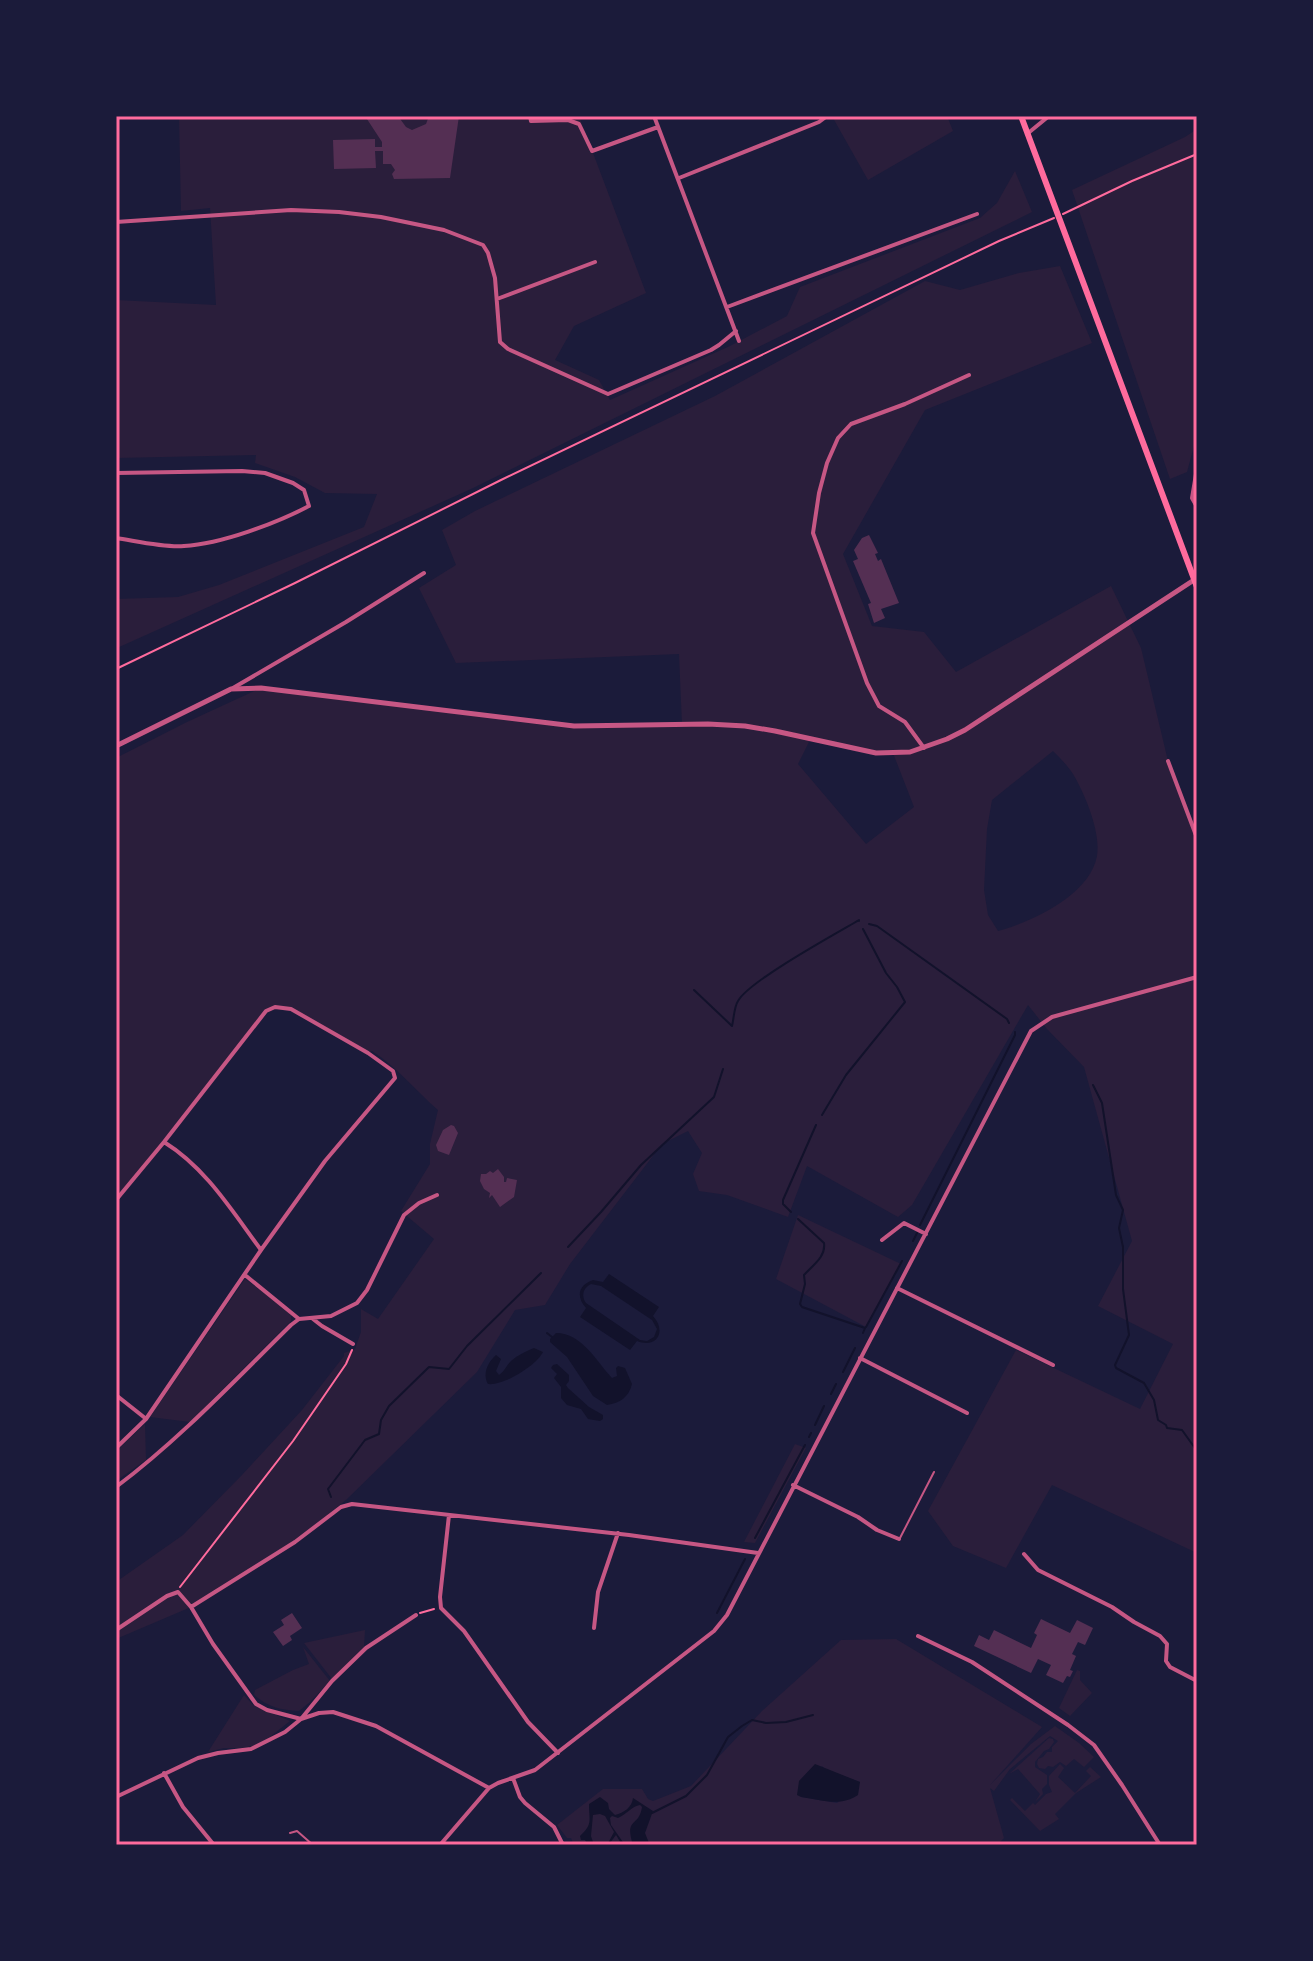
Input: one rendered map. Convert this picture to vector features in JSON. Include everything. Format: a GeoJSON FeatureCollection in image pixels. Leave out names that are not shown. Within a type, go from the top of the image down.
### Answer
{"type":"FeatureCollection","features":[{"type":"Feature","properties":{"kind":"main road"},"geometry":{"type":"LineString","coordinates":[[1021,116],[1196,581]]}},
{"type":"Feature","properties":{"kind":"street"},"geometry":{"type":"LineString","coordinates":[[530,116],[531,121],[543,118],[579,124],[592,151],[658,127]]}},
{"type":"Feature","properties":{"kind":"street"},"geometry":{"type":"LineString","coordinates":[[654,116],[739,341]]}},
{"type":"Feature","properties":{"kind":"street"},"geometry":{"type":"LineString","coordinates":[[807,116],[809,126]]}},
{"type":"Feature","properties":{"kind":"street"},"geometry":{"type":"LineString","coordinates":[[679,178],[827,116]]}},
{"type":"Feature","properties":{"kind":"street"},"geometry":{"type":"LineString","coordinates":[[1027,134],[1049,116]]}},
{"type":"Feature","properties":{"kind":"street"},"geometry":{"type":"LineString","coordinates":[[116,222],[291,210],[381,217],[444,230],[483,245],[488,253],[495,278],[500,342],[508,349],[608,394],[711,350],[736,331]]}},
{"type":"Feature","properties":{"kind":"street"},"geometry":{"type":"LineString","coordinates":[[727,307],[977,214]]}},
{"type":"Feature","properties":{"kind":"street"},"geometry":{"type":"LineString","coordinates":[[497,299],[595,262]]}},
{"type":"Feature","properties":{"kind":"street"},"geometry":{"type":"LineString","coordinates":[[924,748],[905,722],[879,706],[864,675],[813,533],[827,463],[838,438],[851,424],[969,375]]}},
{"type":"Feature","properties":{"kind":"street"},"geometry":{"type":"LineString","coordinates":[[1197,468],[1192,498],[1197,507]]}},
{"type":"Feature","properties":{"kind":"street"},"geometry":{"type":"LineString","coordinates":[[116,473],[265,473],[304,490],[309,506],[223,540],[183,547],[116,538]]}},
{"type":"Feature","properties":{"kind":"street"},"geometry":{"type":"LineString","coordinates":[[116,746],[231,689],[424,573]]}},
{"type":"Feature","properties":{"kind":"street"},"geometry":{"type":"LineString","coordinates":[[231,689],[261,688],[574,726],[745,726],[876,753],[910,752],[965,730],[1196,581]]}},
{"type":"Feature","properties":{"kind":"street"},"geometry":{"type":"LineString","coordinates":[[1168,761],[1197,838]]}},
{"type":"Feature","properties":{"kind":"street"},"geometry":{"type":"LineString","coordinates":[[440,1845],[489,1788],[535,1770],[714,1631],[727,1615],[1027,1037],[1052,1017],[1197,977]]}},
{"type":"Feature","properties":{"kind":"street"},"geometry":{"type":"LineString","coordinates":[[116,1200],[266,1011],[275,1007],[291,1009],[393,1071],[395,1078],[325,1161],[146,1419],[116,1448]]}},
{"type":"Feature","properties":{"kind":"street"},"geometry":{"type":"LineString","coordinates":[[164,1142],[180,1152],[210,1182],[261,1250]]}},
{"type":"Feature","properties":{"kind":"street"},"geometry":{"type":"LineString","coordinates":[[116,1487],[191,1424],[291,1325],[299,1319],[331,1316],[357,1303],[367,1290],[404,1215],[419,1203],[437,1195]]}},
{"type":"Feature","properties":{"kind":"street"},"geometry":{"type":"LineString","coordinates":[[882,1240],[904,1223],[926,1234]]}},
{"type":"Feature","properties":{"kind":"street"},"geometry":{"type":"LineString","coordinates":[[245,1275],[299,1319]]}},
{"type":"Feature","properties":{"kind":"street"},"geometry":{"type":"LineString","coordinates":[[897,1288],[1053,1365]]}},
{"type":"Feature","properties":{"kind":"street"},"geometry":{"type":"LineString","coordinates":[[313,1319],[353,1344]]}},
{"type":"Feature","properties":{"kind":"street"},"geometry":{"type":"LineString","coordinates":[[860,1358],[967,1413]]}},
{"type":"Feature","properties":{"kind":"street"},"geometry":{"type":"LineString","coordinates":[[116,1395],[146,1419]]}},
{"type":"Feature","properties":{"kind":"street"},"geometry":{"type":"LineString","coordinates":[[793,1485],[899,1539]]}},
{"type":"Feature","properties":{"kind":"street"},"geometry":{"type":"LineString","coordinates":[[191,1607],[295,1542],[341,1507],[352,1504],[618,1533],[758,1553]]}},
{"type":"Feature","properties":{"kind":"street"},"geometry":{"type":"LineString","coordinates":[[449,1515],[441,1608],[464,1631],[528,1722],[558,1753]]}},
{"type":"Feature","properties":{"kind":"street"},"geometry":{"type":"LineString","coordinates":[[594,1628],[598,1592],[618,1533]]}},
{"type":"Feature","properties":{"kind":"street"},"geometry":{"type":"LineString","coordinates":[[1024,1554],[1038,1570],[1112,1607],[1160,1636],[1167,1644],[1166,1661],[1170,1667],[1197,1681]]}},
{"type":"Feature","properties":{"kind":"street"},"geometry":{"type":"LineString","coordinates":[[116,1630],[178,1592],[256,1704],[301,1719],[333,1712],[376,1726],[489,1788]]}},
{"type":"Feature","properties":{"kind":"street"},"geometry":{"type":"LineString","coordinates":[[116,1797],[198,1758],[251,1749],[285,1732],[301,1719],[332,1681],[366,1648],[416,1615]]}},
{"type":"Feature","properties":{"kind":"street"},"geometry":{"type":"LineString","coordinates":[[918,1636],[972,1662],[1094,1745],[1160,1845]]}},
{"type":"Feature","properties":{"kind":"street"},"geometry":{"type":"LineString","coordinates":[[164,1773],[183,1807],[214,1845]]}},
{"type":"Feature","properties":{"kind":"street"},"geometry":{"type":"LineString","coordinates":[[513,1778],[520,1797],[554,1827],[563,1845]]}},
{"type":"Feature","properties":{"kind":"lane"},"geometry":{"type":"LineString","coordinates":[[899,1539],[934,1472]]}},
{"type":"Feature","properties":{"kind":"lane"},"geometry":{"type":"LineString","coordinates":[[290,1833],[297,1831],[313,1845]]}},
{"type":"Feature","properties":{"kind":"path"},"geometry":{"type":"LineString","coordinates":[[116,669],[999,241],[1197,154]]}},
{"type":"Feature","properties":{"kind":"path"},"geometry":{"type":"LineString","coordinates":[[178,1592],[306,1423],[346,1364],[353,1344]]}},
{"type":"Feature","properties":{"kind":"path"},"geometry":{"type":"LineString","coordinates":[[416,1615],[441,1608]]}},
{"type":"Feature","properties":{"kind":"shaded area"},"geometry":{"type":"Polygon","coordinates":[[[179,116],[579,116],[646,293],[574,326],[555,360],[599,380],[610,400],[730,346],[787,316],[800,287],[980,218],[997,203],[1015,171],[1032,212],[471,489],[117,648],[116,599],[178,597],[219,585],[364,527],[377,494],[325,493],[295,477],[255,463],[256,455],[116,458],[116,300],[216,305],[210,208],[181,211],[179,116]]]}},
{"type":"Feature","properties":{"kind":"shaded area"},"geometry":{"type":"Polygon","coordinates":[[[947,116],[953,131],[868,180],[833,118],[947,116]]]}},
{"type":"Feature","properties":{"kind":"shaded area"},"geometry":{"type":"Polygon","coordinates":[[[1197,129],[1197,435],[1187,472],[1170,479],[1072,190],[1197,129]]]}},
{"type":"Feature","properties":{"kind":"shaded area"},"geometry":{"type":"Polygon","coordinates":[[[1060,266],[1092,343],[925,410],[843,554],[872,626],[924,632],[956,672],[1111,586],[1141,648],[1168,761],[1197,838],[1197,1553],[1052,1485],[1006,1568],[953,1546],[928,1511],[1016,1350],[1140,1409],[1173,1344],[1098,1306],[1132,1241],[1084,1067],[1028,1005],[912,1205],[898,1217],[807,1166],[788,1217],[727,1195],[699,1191],[693,1174],[702,1153],[688,1131],[662,1144],[570,1264],[545,1305],[515,1310],[477,1372],[347,1499],[295,1542],[191,1607],[116,1639],[116,1582],[183,1535],[242,1475],[302,1410],[344,1353],[355,1349],[361,1332],[361,1309],[378,1319],[434,1239],[401,1211],[430,1164],[430,1144],[438,1110],[398,1071],[372,1051],[368,1053],[291,1009],[275,1007],[266,1011],[116,1200],[116,758],[261,688],[574,726],[682,725],[679,654],[456,663],[419,588],[456,565],[442,530],[475,511],[715,396],[925,281],[960,290],[1019,273],[1060,266]],[[810,740],[798,764],[866,844],[914,807],[893,753],[876,753],[810,740]],[[1053,751],[992,800],[987,829],[984,890],[988,915],[998,931],[1058,905],[1083,883],[1097,856],[1097,836],[1087,802],[1073,774],[1053,751]]]}},
{"type":"Feature","properties":{"kind":"shaded area"},"geometry":{"type":"Polygon","coordinates":[[[798,1215],[901,1264],[866,1327],[776,1279],[798,1215]]]}},
{"type":"Feature","properties":{"kind":"shaded area"},"geometry":{"type":"Polygon","coordinates":[[[609,1274],[659,1307],[653,1316],[659,1327],[655,1341],[644,1343],[637,1341],[630,1350],[580,1317],[586,1308],[581,1300],[582,1288],[593,1280],[603,1282],[609,1274]],[[591,1284],[586,1288],[583,1295],[586,1303],[640,1340],[647,1341],[654,1337],[657,1329],[652,1320],[601,1286],[591,1284]]]}},
{"type":"Feature","properties":{"kind":"shaded area"},"geometry":{"type":"Polygon","coordinates":[[[245,1279],[291,1315],[291,1321],[190,1422],[150,1417],[245,1279]]]}},
{"type":"Feature","properties":{"kind":"shaded area"},"geometry":{"type":"Polygon","coordinates":[[[556,1333],[565,1334],[581,1343],[612,1378],[617,1376],[618,1366],[625,1368],[632,1384],[626,1396],[607,1405],[593,1396],[567,1357],[550,1342],[556,1333]]]}},
{"type":"Feature","properties":{"kind":"shaded area"},"geometry":{"type":"Polygon","coordinates":[[[534,1348],[543,1352],[526,1369],[502,1382],[488,1384],[487,1368],[496,1355],[501,1359],[496,1371],[499,1375],[514,1359],[534,1348]]]}},
{"type":"Feature","properties":{"kind":"shaded area"},"geometry":{"type":"Polygon","coordinates":[[[557,1364],[569,1375],[568,1388],[603,1415],[603,1419],[588,1419],[581,1409],[567,1405],[561,1398],[561,1387],[554,1378],[557,1374],[551,1368],[557,1364]]]}},
{"type":"Feature","properties":{"kind":"shaded area"},"geometry":{"type":"Polygon","coordinates":[[[145,1424],[146,1460],[116,1481],[116,1451],[145,1424]]]}},
{"type":"Feature","properties":{"kind":"shaded area"},"geometry":{"type":"Polygon","coordinates":[[[795,1444],[806,1448],[755,1543],[744,1542],[795,1444]]]}},
{"type":"Feature","properties":{"kind":"shaded area"},"geometry":{"type":"Polygon","coordinates":[[[365,1630],[364,1647],[332,1679],[304,1643],[365,1630]]]}},
{"type":"Feature","properties":{"kind":"shaded area"},"geometry":{"type":"Polygon","coordinates":[[[896,1639],[1042,1727],[990,1785],[1031,1744],[1055,1726],[1094,1757],[1084,1767],[1074,1759],[1066,1766],[1060,1762],[1053,1767],[1039,1768],[1038,1759],[1052,1752],[1058,1741],[1050,1736],[1010,1769],[994,1791],[990,1788],[1004,1838],[997,1845],[574,1845],[557,1825],[603,1789],[642,1789],[653,1801],[691,1786],[762,1711],[841,1640],[896,1639]],[[822,1766],[802,1797],[837,1803],[860,1782],[822,1766]]]}},
{"type":"Feature","properties":{"kind":"shaded area"},"geometry":{"type":"Polygon","coordinates":[[[303,1647],[330,1681],[310,1702],[299,1711],[286,1710],[254,1695],[255,1690],[309,1664],[303,1647]]]}},
{"type":"Feature","properties":{"kind":"shaded area"},"geometry":{"type":"Polygon","coordinates":[[[1077,1670],[1080,1671],[1080,1680],[1092,1693],[1070,1716],[1059,1708],[1077,1670]]]}},
{"type":"Feature","properties":{"kind":"shaded area"},"geometry":{"type":"Polygon","coordinates":[[[244,1695],[253,1705],[290,1721],[253,1746],[208,1752],[244,1695]]]}},
{"type":"Feature","properties":{"kind":"shaded area"},"geometry":{"type":"Polygon","coordinates":[[[1049,1738],[1054,1742],[1035,1762],[1035,1767],[1047,1775],[1047,1784],[1035,1802],[1040,1794],[1018,1769],[1009,1774],[1049,1738]]]}},
{"type":"Feature","properties":{"kind":"shaded area"},"geometry":{"type":"Polygon","coordinates":[[[815,1764],[860,1782],[858,1795],[838,1802],[797,1795],[799,1781],[815,1764]]]}},
{"type":"Feature","properties":{"kind":"shaded area"},"geometry":{"type":"Polygon","coordinates":[[[1060,1764],[1064,1768],[1058,1777],[1075,1793],[1091,1776],[1086,1771],[1090,1767],[1101,1777],[1076,1793],[1055,1814],[1059,1819],[1040,1831],[1010,1800],[1012,1798],[1025,1811],[1033,1803],[1035,1805],[1052,1792],[1049,1776],[1060,1764]]]}},
{"type":"Feature","properties":{"kind":"shaded area"},"geometry":{"type":"Polygon","coordinates":[[[600,1797],[615,1815],[627,1809],[633,1798],[653,1811],[645,1833],[649,1843],[654,1845],[633,1845],[630,1830],[640,1814],[640,1805],[618,1818],[610,1818],[611,1825],[625,1845],[616,1835],[610,1843],[612,1845],[607,1845],[614,1832],[605,1816],[600,1814],[593,1815],[591,1836],[594,1845],[581,1840],[580,1836],[589,1822],[589,1804],[600,1797]]]}},
{"type":"Feature","properties":{"kind":"building"},"geometry":{"type":"Polygon","coordinates":[[[365,116],[398,116],[412,130],[426,124],[429,116],[459,116],[450,178],[394,179],[392,174],[395,170],[391,164],[383,164],[383,151],[375,151],[376,168],[334,169],[333,140],[375,139],[375,147],[382,147],[382,142],[365,116]]]}},
{"type":"Feature","properties":{"kind":"building"},"geometry":{"type":"Polygon","coordinates":[[[869,535],[899,603],[881,609],[885,618],[874,623],[868,604],[871,603],[853,561],[858,559],[854,550],[862,538],[869,535]]]}},
{"type":"Feature","properties":{"kind":"building"},"geometry":{"type":"Polygon","coordinates":[[[451,1125],[458,1133],[449,1155],[438,1151],[436,1145],[443,1130],[451,1125]]]}},
{"type":"Feature","properties":{"kind":"building"},"geometry":{"type":"Polygon","coordinates":[[[498,1169],[504,1182],[507,1178],[517,1180],[514,1197],[500,1207],[492,1195],[489,1198],[490,1193],[480,1181],[481,1174],[493,1173],[498,1169]]]}},
{"type":"Feature","properties":{"kind":"building"},"geometry":{"type":"Polygon","coordinates":[[[292,1613],[302,1628],[290,1636],[292,1640],[283,1646],[273,1632],[284,1625],[281,1620],[292,1613]]]}},
{"type":"Feature","properties":{"kind":"building"},"geometry":{"type":"Polygon","coordinates":[[[1041,1619],[1070,1633],[1077,1620],[1093,1628],[1085,1645],[1078,1642],[1072,1654],[1076,1656],[1070,1670],[1073,1671],[1063,1683],[1046,1675],[1051,1665],[1038,1659],[1031,1673],[974,1646],[979,1635],[989,1640],[994,1630],[1031,1648],[1041,1619]]]}},
{"type":"Feature","properties":{"kind":"waterway"},"geometry":{"type":"LineString","coordinates":[[694,990],[732,1026],[737,1003],[745,992],[794,958],[859,921]]}},
{"type":"Feature","properties":{"kind":"waterway"},"geometry":{"type":"LineString","coordinates":[[869,924],[877,926],[1009,1023]]}},
{"type":"Feature","properties":{"kind":"waterway"},"geometry":{"type":"LineString","coordinates":[[822,1115],[846,1075],[905,1002],[863,929]]}},
{"type":"Feature","properties":{"kind":"waterway"},"geometry":{"type":"LineString","coordinates":[[920,1225],[1015,1032]]}},
{"type":"Feature","properties":{"kind":"waterway"},"geometry":{"type":"LineString","coordinates":[[568,1247],[641,1165],[714,1097],[723,1069]]}},
{"type":"Feature","properties":{"kind":"waterway"},"geometry":{"type":"LineString","coordinates":[[1093,1085],[1102,1103],[1116,1195],[1123,1210],[1119,1228],[1129,1335],[1115,1365],[1144,1383],[1154,1400],[1158,1420],[1167,1428],[1182,1430],[1197,1451]]}},
{"type":"Feature","properties":{"kind":"waterway"},"geometry":{"type":"LineString","coordinates":[[791,1212],[783,1200],[816,1125]]}},
{"type":"Feature","properties":{"kind":"waterway"},"geometry":{"type":"LineString","coordinates":[[798,1219],[824,1243],[821,1257],[804,1275],[800,1304],[865,1328],[863,1333]]}},
{"type":"Feature","properties":{"kind":"waterway"},"geometry":{"type":"LineString","coordinates":[[913,1241],[917,1233]]}},
{"type":"Feature","properties":{"kind":"waterway"},"geometry":{"type":"LineString","coordinates":[[866,1327],[902,1261]]}},
{"type":"Feature","properties":{"kind":"waterway"},"geometry":{"type":"LineString","coordinates":[[331,1497],[328,1489],[365,1440],[379,1434],[381,1420],[389,1406],[429,1367],[449,1369],[467,1346],[541,1273]]}},
{"type":"Feature","properties":{"kind":"waterway"},"geometry":{"type":"LineString","coordinates":[[547,1333],[552,1337]]}},
{"type":"Feature","properties":{"kind":"waterway"},"geometry":{"type":"LineString","coordinates":[[843,1372],[855,1348]]}},
{"type":"Feature","properties":{"kind":"waterway"},"geometry":{"type":"LineString","coordinates":[[831,1394],[836,1384]]}},
{"type":"Feature","properties":{"kind":"waterway"},"geometry":{"type":"LineString","coordinates":[[815,1425],[824,1406]]}},
{"type":"Feature","properties":{"kind":"waterway"},"geometry":{"type":"LineString","coordinates":[[809,1437],[811,1433]]}},
{"type":"Feature","properties":{"kind":"waterway"},"geometry":{"type":"LineString","coordinates":[[755,1538],[805,1445]]}},
{"type":"Feature","properties":{"kind":"waterway"},"geometry":{"type":"LineString","coordinates":[[717,1613],[745,1559]]}},
{"type":"Feature","properties":{"kind":"waterway"},"geometry":{"type":"LineString","coordinates":[[652,1813],[686,1796],[707,1775],[728,1737],[742,1726],[752,1720],[786,1722],[813,1715]]}}]}
